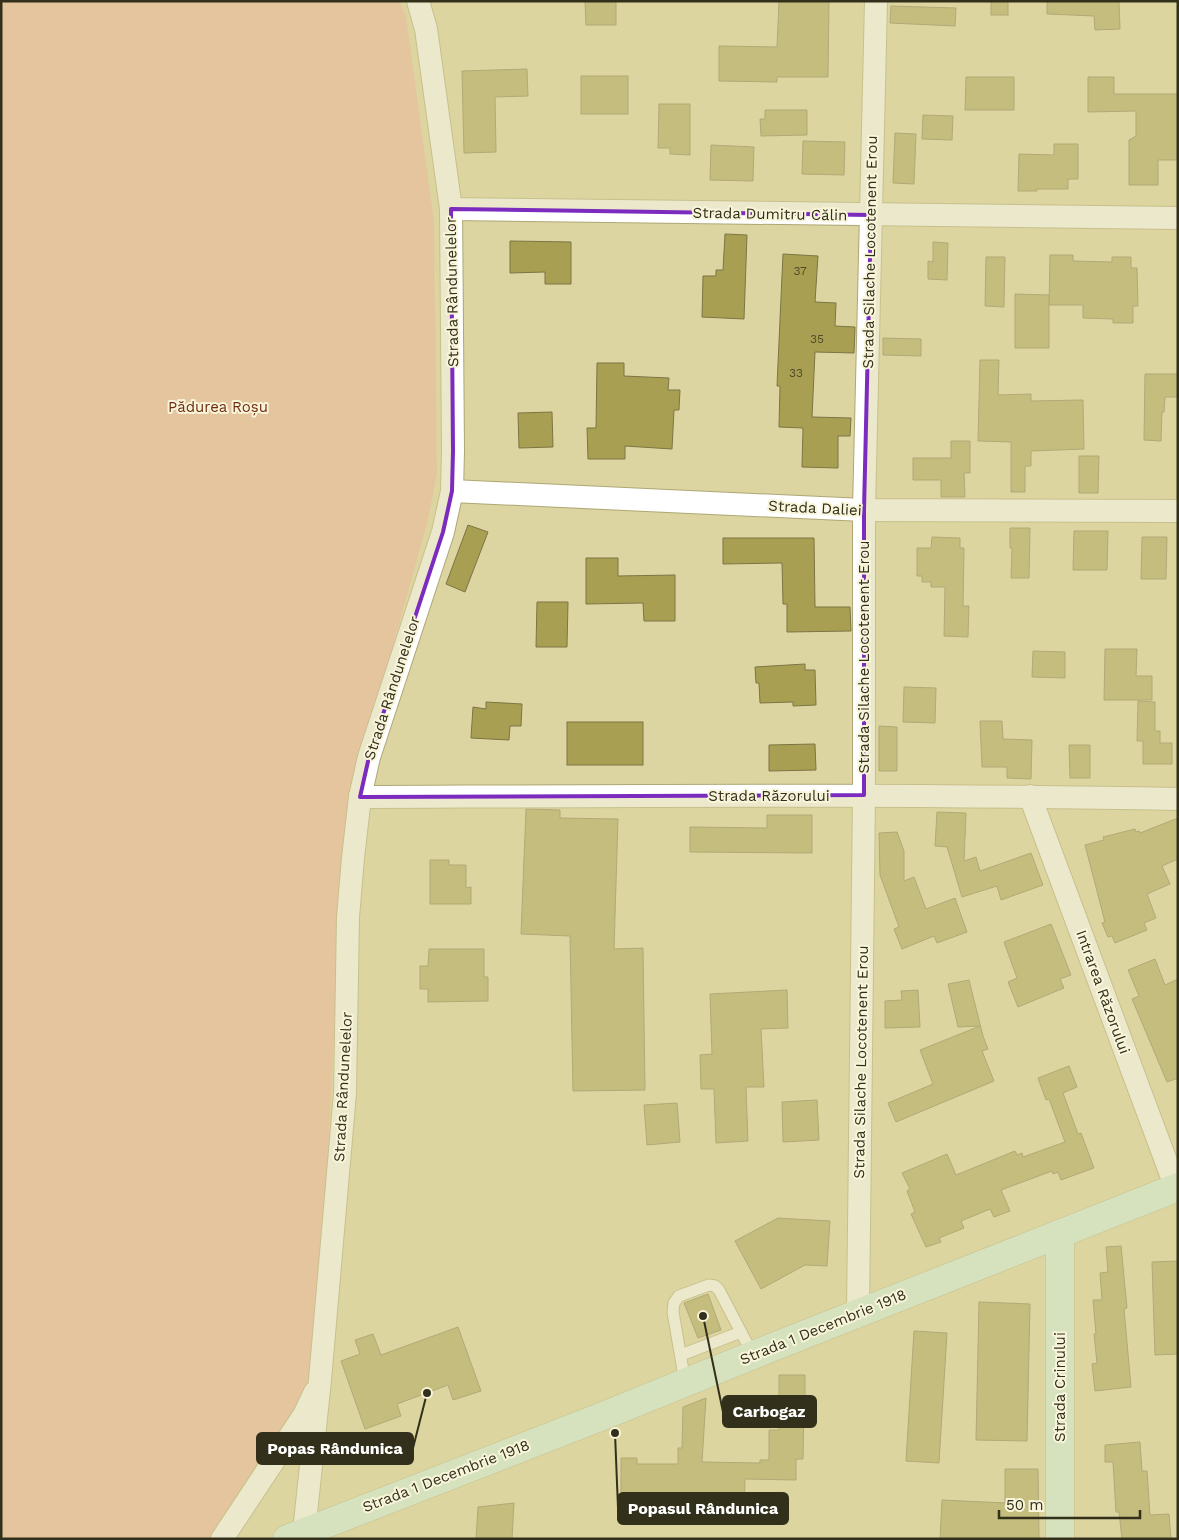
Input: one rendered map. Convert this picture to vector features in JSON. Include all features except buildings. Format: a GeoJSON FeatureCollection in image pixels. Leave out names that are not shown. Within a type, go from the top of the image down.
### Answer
{"type":"FeatureCollection","features":[{"type":"Feature","properties":{"kind":"main road","name":"Strada 1 Decembrie 1918"},"geometry":{"type":"LineString","coordinates":[[312,1533],[685,1382],[747,1343],[858,1313],[1177,1188]]}},
{"type":"Feature","properties":{"kind":"main road","name":"Strada Crinului"},"geometry":{"type":"LineString","coordinates":[[1060,1234],[1060,1539]]}},
{"type":"Feature","properties":{"kind":"street","name":"Strada Rândunelelor"},"geometry":{"type":"LineString","coordinates":[[312,1533],[320,1380],[345,1094],[348,917],[352,858],[360,796],[369,757],[443,532],[452,491],[451,209],[426,30],[418,1]]}},
{"type":"Feature","properties":{"kind":"street","name":"Strada Silache Locotenent Erou"},"geometry":{"type":"LineString","coordinates":[[858,1313],[864,795],[864,510],[876,1]]}},
{"type":"Feature","properties":{"kind":"street","name":"Strada Dumitru Călin"},"geometry":{"type":"LineString","coordinates":[[451,209],[1178,218]]}},
{"type":"Feature","properties":{"kind":"street","name":"Strada Daliei"},"geometry":{"type":"LineString","coordinates":[[452,491],[864,510],[1178,511]]}},
{"type":"Feature","properties":{"kind":"street","name":"Strada Răzorului"},"geometry":{"type":"LineString","coordinates":[[360,796],[864,795],[1178,799]]}},
{"type":"Feature","properties":{"kind":"street","name":"Intrarea Răzorului"},"geometry":{"type":"LineString","coordinates":[[1030,796],[1177,1188]]}},
{"type":"Feature","properties":{"kind":"street","name":"Strada Rândunelelor"},"geometry":{"type":"LineString","coordinates":[[222,1539],[304,1415],[320,1380]]}},
{"type":"Feature","properties":{"kind":"lane"},"geometry":{"type":"LineString","coordinates":[[681,1355],[747,1343],[719,1290],[715,1286],[709,1285],[679,1296],[674,1303],[673,1312],[685,1382]]}},
{"type":"Feature","properties":{"kind":"highlighted area"},"geometry":{"type":"Polygon","coordinates":[[[451,209],[871,215],[864,510],[864,795],[360,797],[369,757],[443,532],[452,491],[453,451],[451,209]]]}},
{"type":"Feature","properties":{"kind":"green space","name":"Pădurea Roșu"},"geometry":{"type":"Polygon","coordinates":[[[1,1],[399,1],[406,16],[434,222],[437,474],[427,524],[353,788],[343,857],[318,1348],[300,1404],[241,1489],[212,1539],[1,1539],[1,1]]]}},
{"type":"Feature","properties":{"kind":"place","name":"Carbogaz"},"geometry":{"type":"Point","coordinates":[703,1316]}},
{"type":"Feature","properties":{"kind":"place","name":"Popas Rândunica"},"geometry":{"type":"Point","coordinates":[427,1393]}},
{"type":"Feature","properties":{"kind":"place","name":"Popasul Rândunica"},"geometry":{"type":"Point","coordinates":[615,1433]}}]}
